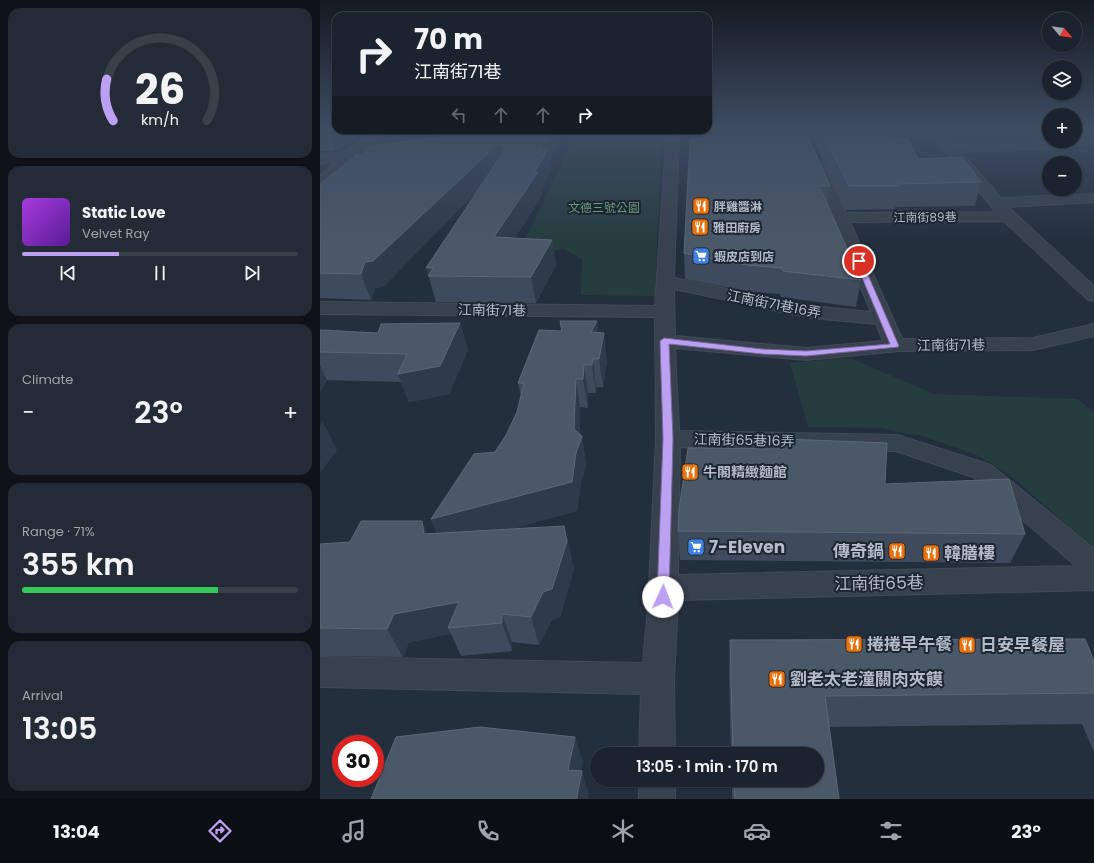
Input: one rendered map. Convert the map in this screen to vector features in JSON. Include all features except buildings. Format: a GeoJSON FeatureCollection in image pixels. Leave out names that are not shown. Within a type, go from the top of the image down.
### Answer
{"type":"FeatureCollection","features":[{"type":"Feature","properties":{"kind":"street"},"geometry":{"type":"LineString","coordinates":[[320,183],[337,167]]}},
{"type":"Feature","properties":{"kind":"street"},"geometry":{"type":"LineString","coordinates":[[657,747],[658,679],[663,597],[668,439],[664,311],[671,167]]}},
{"type":"Feature","properties":{"kind":"street"},"geometry":{"type":"LineString","coordinates":[[818,167],[895,346]]}},
{"type":"Feature","properties":{"kind":"street"},"geometry":{"type":"LineString","coordinates":[[967,167],[1008,216],[1094,296]]}},
{"type":"Feature","properties":{"kind":"street"},"geometry":{"type":"LineString","coordinates":[[997,203],[1094,198]]}},
{"type":"Feature","properties":{"kind":"street","name":"江南街89巷"},"geometry":{"type":"LineString","coordinates":[[841,218],[1008,216]]}},
{"type":"Feature","properties":{"kind":"street","name":"江南街71巷16弄"},"geometry":{"type":"LineString","coordinates":[[666,282],[811,312],[883,319]]}},
{"type":"Feature","properties":{"kind":"street","name":"江南街71巷"},"geometry":{"type":"LineString","coordinates":[[320,308],[664,311]]}},
{"type":"Feature","properties":{"kind":"street","name":"江南街71巷"},"geometry":{"type":"LineString","coordinates":[[664,341],[806,354],[895,346],[1033,344],[1094,330]]}},
{"type":"Feature","properties":{"kind":"street","name":"江南街65巷16弄"},"geometry":{"type":"LineString","coordinates":[[668,439],[897,443],[982,471],[1094,565]]}},
{"type":"Feature","properties":{"kind":"street","name":"江南街65巷"},"geometry":{"type":"LineString","coordinates":[[663,597],[1094,578]]}},
{"type":"Feature","properties":{"kind":"street"},"geometry":{"type":"LineString","coordinates":[[320,672],[658,679]]}},
{"type":"Feature","properties":{"kind":"street"},"geometry":{"type":"LineString","coordinates":[[657,787],[657,799]]}},
{"type":"Feature","properties":{"kind":"green space","name":"文德三號公園"},"geometry":{"type":"Polygon","coordinates":[[[560,167],[660,167],[655,296],[581,295],[582,259],[564,249],[544,252],[521,248],[560,167]]]}},
{"type":"Feature","properties":{"kind":"green space"},"geometry":{"type":"Polygon","coordinates":[[[850,358],[934,394],[1077,399],[1094,412],[1094,549],[1011,476],[979,456],[925,437],[880,428],[808,427],[790,363],[850,358]]]}},
{"type":"Feature","properties":{"kind":"place","name":"胖雞醬淋"},"geometry":{"type":"Point","coordinates":[701,206]}},
{"type":"Feature","properties":{"kind":"place","name":"雅田廚房"},"geometry":{"type":"Point","coordinates":[700,227]}},
{"type":"Feature","properties":{"kind":"place","name":"蝦皮店到店"},"geometry":{"type":"Point","coordinates":[701,256]}},
{"type":"Feature","properties":{"kind":"place","name":"牛閣精緻麵館"},"geometry":{"type":"Point","coordinates":[690,472]}},
{"type":"Feature","properties":{"kind":"place","name":"7-Eleven"},"geometry":{"type":"Point","coordinates":[696,547]}},
{"type":"Feature","properties":{"kind":"place","name":"傳奇鍋"},"geometry":{"type":"Point","coordinates":[897,551]}},
{"type":"Feature","properties":{"kind":"place","name":"韓膳樓"},"geometry":{"type":"Point","coordinates":[931,553]}},
{"type":"Feature","properties":{"kind":"place","name":"捲捲早午餐"},"geometry":{"type":"Point","coordinates":[854,644]}},
{"type":"Feature","properties":{"kind":"place","name":"日安早餐屋"},"geometry":{"type":"Point","coordinates":[967,645]}},
{"type":"Feature","properties":{"kind":"place","name":"劉老太老潼關肉夾饃"},"geometry":{"type":"Point","coordinates":[777,679]}},
{"type":"Feature","properties":{"kind":"route"},"geometry":{"type":"LineString","coordinates":[[663,597],[668,439],[664,341],[806,354],[895,346],[859,261]]}}]}
